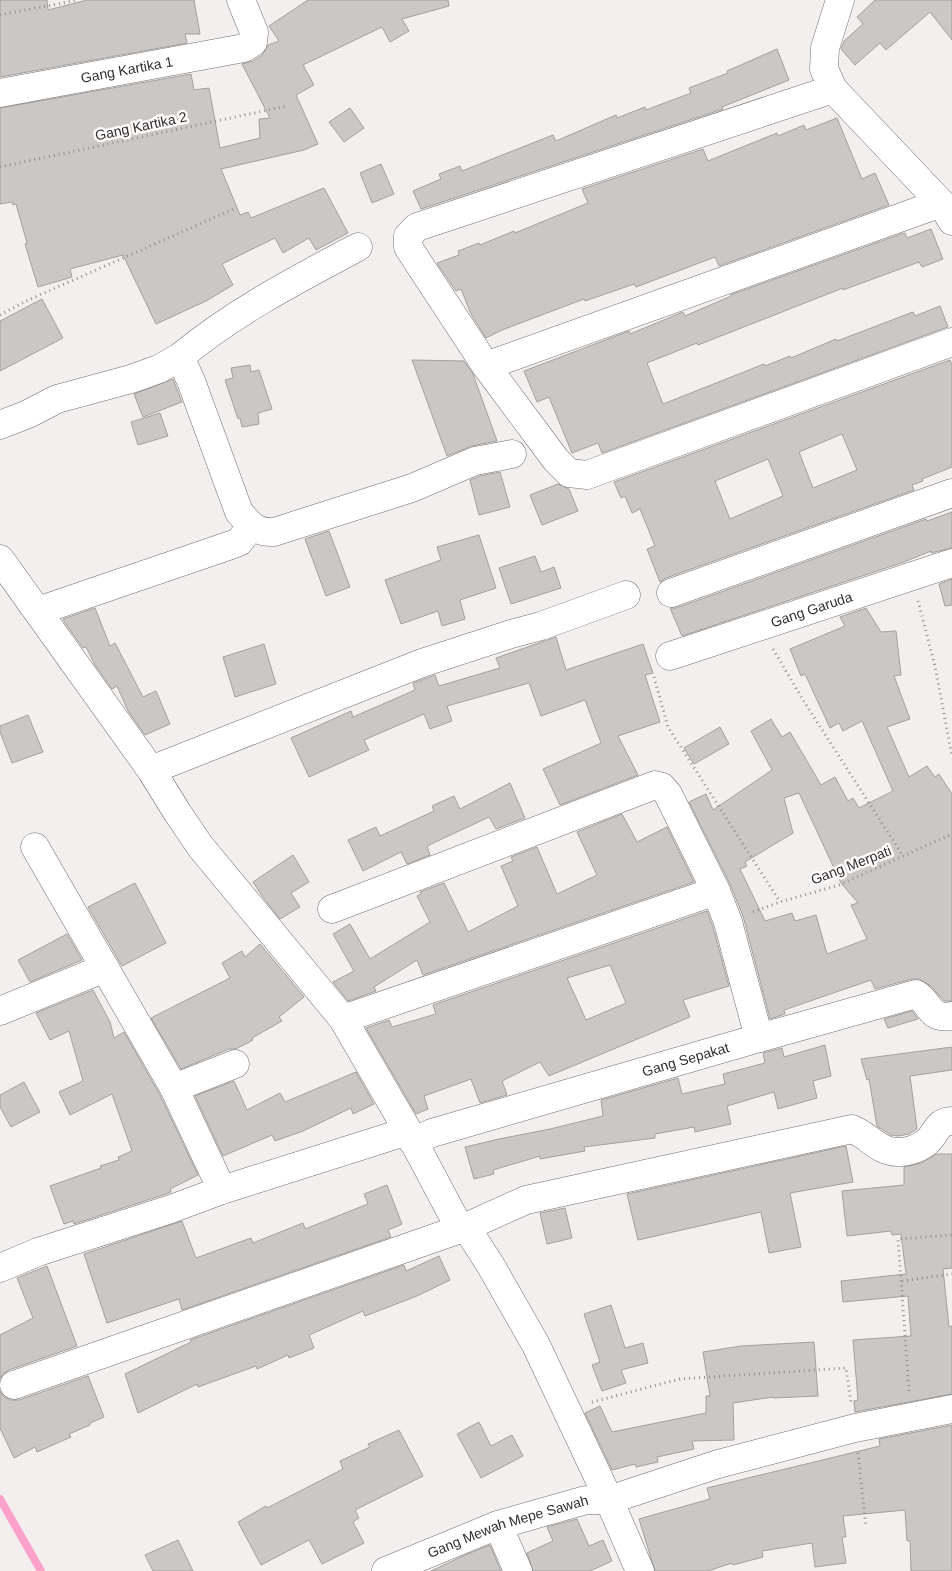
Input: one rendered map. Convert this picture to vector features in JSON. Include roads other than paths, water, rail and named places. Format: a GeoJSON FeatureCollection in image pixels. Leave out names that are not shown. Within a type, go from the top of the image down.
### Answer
{"type":"FeatureCollection","features":[{"type":"Feature","properties":{"kind":"street"},"geometry":{"type":"LineString","coordinates":[[486,366],[947,212],[833,89],[824,69],[825,48],[840,0]]}},
{"type":"Feature","properties":{"kind":"street","name":"Gang Kartika 1"},"geometry":{"type":"LineString","coordinates":[[0,93],[244,48],[253,42],[254,32],[244,1]]}},
{"type":"Feature","properties":{"kind":"street"},"geometry":{"type":"LineString","coordinates":[[833,89],[417,228],[408,236],[408,248],[486,366],[556,460],[569,473],[587,474],[952,342]]}},
{"type":"Feature","properties":{"kind":"street"},"geometry":{"type":"LineString","coordinates":[[0,425],[28,414],[57,399],[131,379],[159,369],[180,357],[206,335],[245,310],[358,248]]}},
{"type":"Feature","properties":{"kind":"street"},"geometry":{"type":"LineString","coordinates":[[180,357],[191,380],[239,512],[251,526],[263,532],[274,532],[412,488],[475,462],[512,454]]}},
{"type":"Feature","properties":{"kind":"street"},"geometry":{"type":"LineString","coordinates":[[671,593],[952,493]]}},
{"type":"Feature","properties":{"kind":"street"},"geometry":{"type":"LineString","coordinates":[[38,611],[239,542],[251,526]]}},
{"type":"Feature","properties":{"kind":"street"},"geometry":{"type":"LineString","coordinates":[[0,559],[151,770],[200,846],[343,1019],[463,1228],[491,1266],[536,1345],[565,1409],[599,1500],[640,1571]]}},
{"type":"Feature","properties":{"kind":"street","name":"Gang Garuda"},"geometry":{"type":"LineString","coordinates":[[670,656],[952,563]]}},
{"type":"Feature","properties":{"kind":"street"},"geometry":{"type":"LineString","coordinates":[[151,770],[422,663],[541,626],[626,595]]}},
{"type":"Feature","properties":{"kind":"street"},"geometry":{"type":"LineString","coordinates":[[332,909],[655,785],[662,787],[668,794],[716,891],[728,922],[759,1038]]}},
{"type":"Feature","properties":{"kind":"street"},"geometry":{"type":"LineString","coordinates":[[35,847],[174,1088],[222,1190]]}},
{"type":"Feature","properties":{"kind":"street"},"geometry":{"type":"LineString","coordinates":[[343,1019],[716,891]]}},
{"type":"Feature","properties":{"kind":"street"},"geometry":{"type":"LineString","coordinates":[[0,1011],[105,968]]}},
{"type":"Feature","properties":{"kind":"street","name":"Gang Sepakat"},"geometry":{"type":"LineString","coordinates":[[0,1268],[38,1252],[171,1209],[222,1190],[411,1137],[432,1133],[916,994],[933,1014],[941,1018],[952,1016]]}},
{"type":"Feature","properties":{"kind":"street"},"geometry":{"type":"LineString","coordinates":[[174,1088],[235,1064]]}},
{"type":"Feature","properties":{"kind":"street"},"geometry":{"type":"LineString","coordinates":[[14,1384],[463,1228],[526,1200],[852,1129],[862,1133],[880,1148],[897,1152],[918,1148],[929,1139],[939,1125],[946,1121],[952,1121]]}},
{"type":"Feature","properties":{"kind":"street","name":"Gang Mewah Mepe Sawah"},"geometry":{"type":"LineString","coordinates":[[386,1571],[498,1525],[599,1500],[718,1464],[855,1428],[952,1409]]}},
{"type":"Feature","properties":{"kind":"street"},"geometry":{"type":"LineString","coordinates":[[498,1525],[518,1571]]}},
{"type":"Feature","properties":{"kind":"waterway"},"geometry":{"type":"LineString","coordinates":[[0,1499],[41,1571]]}}]}
